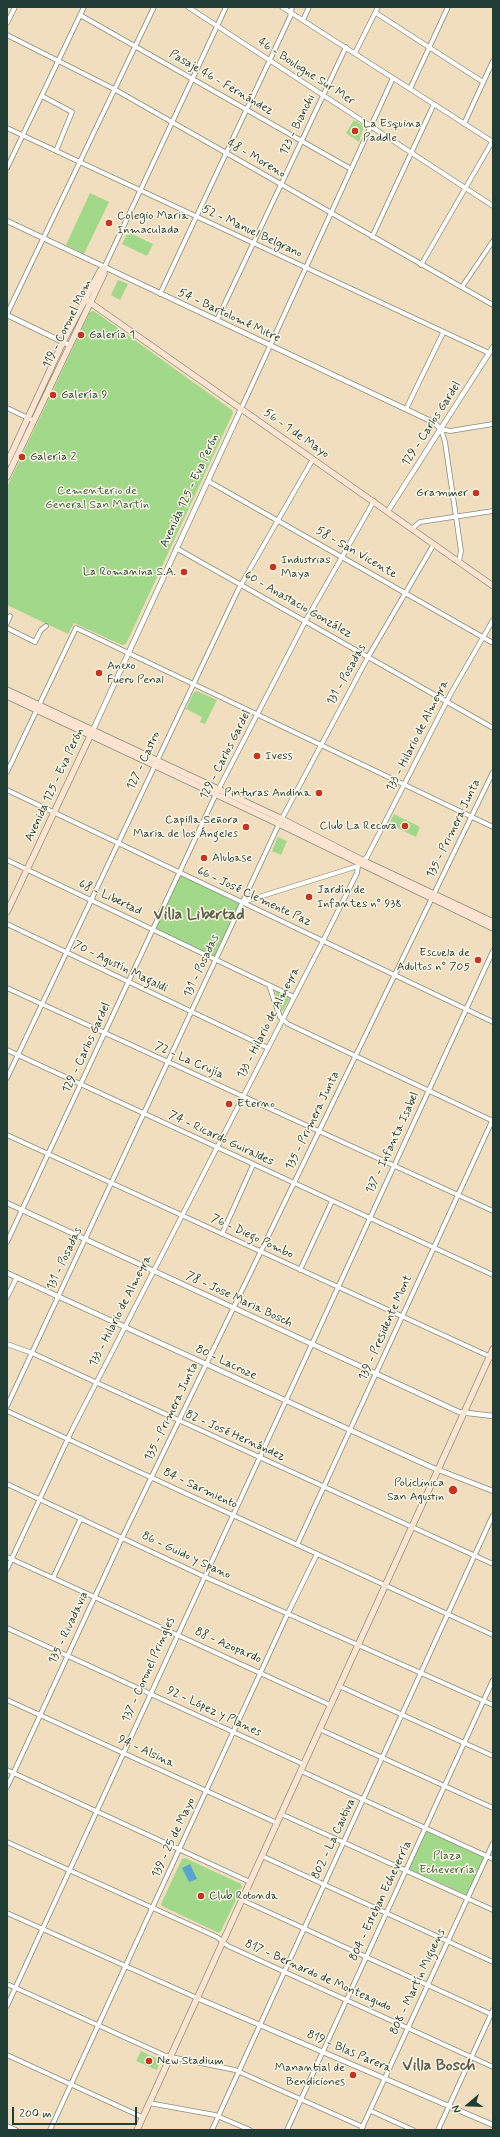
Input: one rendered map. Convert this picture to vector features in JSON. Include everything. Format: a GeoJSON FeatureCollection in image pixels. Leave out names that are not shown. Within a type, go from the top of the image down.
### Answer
{"type":"FeatureCollection","features":[{"type":"Feature","properties":{"kind":"main road","name":"119 - Coronel Mom"},"geometry":{"type":"LineString","coordinates":[[7,463],[28,418],[49,380],[88,300],[100,271],[104,268]]}},
{"type":"Feature","properties":{"kind":"main road","name":"56 - 1 de Mayo"},"geometry":{"type":"LineString","coordinates":[[88,300],[313,460],[388,510],[493,586]]}},
{"type":"Feature","properties":{"kind":"main road","name":"119 - Coronel Mom"},"geometry":{"type":"LineString","coordinates":[[7,476],[34,421],[49,380]]}},
{"type":"Feature","properties":{"kind":"main road"},"geometry":{"type":"LineString","coordinates":[[7,690],[38,708]]}},
{"type":"Feature","properties":{"kind":"main road"},"geometry":{"type":"LineString","coordinates":[[7,696],[38,708],[217,792],[280,822],[361,864],[493,922]]}},
{"type":"Feature","properties":{"kind":"main road","name":"Avenida 125 - Eva Perón"},"geometry":{"type":"LineString","coordinates":[[7,912],[92,733]]}},
{"type":"Feature","properties":{"kind":"main road"},"geometry":{"type":"LineString","coordinates":[[433,896],[493,928]]}},
{"type":"Feature","properties":{"kind":"main road"},"geometry":{"type":"LineString","coordinates":[[137,2130],[384,1585],[412,1527],[463,1413],[491,1357],[493,1349]]}},
{"type":"Feature","properties":{"kind":"street"},"geometry":{"type":"LineString","coordinates":[[7,23],[14,7]]}},
{"type":"Feature","properties":{"kind":"street"},"geometry":{"type":"LineString","coordinates":[[7,168],[84,7]]}},
{"type":"Feature","properties":{"kind":"street"},"geometry":{"type":"LineString","coordinates":[[66,344],[7,314],[154,7]]}},
{"type":"Feature","properties":{"kind":"street","name":"46 - Boulogne Sur Mer"},"geometry":{"type":"LineString","coordinates":[[188,7],[493,206]]}},
{"type":"Feature","properties":{"kind":"street"},"geometry":{"type":"LineString","coordinates":[[104,268],[194,79],[226,7]]}},
{"type":"Feature","properties":{"kind":"street"},"geometry":{"type":"LineString","coordinates":[[282,7],[493,142],[421,265]]}},
{"type":"Feature","properties":{"kind":"street"},"geometry":{"type":"LineString","coordinates":[[160,294],[270,61],[291,13],[292,7]]}},
{"type":"Feature","properties":{"kind":"street"},"geometry":{"type":"LineString","coordinates":[[303,20],[309,7]]}},
{"type":"Feature","properties":{"kind":"street"},"geometry":{"type":"LineString","coordinates":[[355,53],[378,7]]}},
{"type":"Feature","properties":{"kind":"street"},"geometry":{"type":"LineString","coordinates":[[410,89],[448,7]]}},
{"type":"Feature","properties":{"kind":"street"},"geometry":{"type":"LineString","coordinates":[[376,13],[483,82]]}},
{"type":"Feature","properties":{"kind":"street","name":"Pasaje 46 - Fernández"},"geometry":{"type":"LineString","coordinates":[[80,15],[352,169]]}},
{"type":"Feature","properties":{"kind":"street","name":"48 - Moreno"},"geometry":{"type":"LineString","coordinates":[[7,35],[114,89],[493,305]]}},
{"type":"Feature","properties":{"kind":"street","name":"123 - Bianchi"},"geometry":{"type":"LineString","coordinates":[[217,320],[252,243],[324,96],[346,47]]}},
{"type":"Feature","properties":{"kind":"street"},"geometry":{"type":"LineString","coordinates":[[464,124],[493,61]]}},
{"type":"Feature","properties":{"kind":"street","name":"Avenida 125 - Eva Perón"},"geometry":{"type":"LineString","coordinates":[[92,733],[176,548],[372,127],[393,78]]}},
{"type":"Feature","properties":{"kind":"street"},"geometry":{"type":"LineString","coordinates":[[42,96],[72,112],[56,151]]}},
{"type":"Feature","properties":{"kind":"street"},"geometry":{"type":"LineString","coordinates":[[372,237],[434,104]]}},
{"type":"Feature","properties":{"kind":"street","name":"52 - Manuel Belgrano"},"geometry":{"type":"LineString","coordinates":[[7,128],[443,333],[489,353]]}},
{"type":"Feature","properties":{"kind":"street","name":"54 - Bartolomé Mitre"},"geometry":{"type":"LineString","coordinates":[[7,221],[438,424],[441,430]]}},
{"type":"Feature","properties":{"kind":"street"},"geometry":{"type":"LineString","coordinates":[[462,287],[493,241]]}},
{"type":"Feature","properties":{"kind":"street"},"geometry":{"type":"LineString","coordinates":[[406,409],[443,333]]}},
{"type":"Feature","properties":{"kind":"street","name":"129 - Carlos Gardel"},"geometry":{"type":"LineString","coordinates":[[388,510],[441,430],[493,347]]}},
{"type":"Feature","properties":{"kind":"street"},"geometry":{"type":"LineString","coordinates":[[7,408],[34,421]]}},
{"type":"Feature","properties":{"kind":"street"},"geometry":{"type":"LineString","coordinates":[[459,561],[462,556],[445,442],[441,430],[450,431],[493,424]]}},
{"type":"Feature","properties":{"kind":"street","name":"127 - Castro"},"geometry":{"type":"LineString","coordinates":[[7,1078],[241,584],[313,460]]}},
{"type":"Feature","properties":{"kind":"street","name":"58 - San Vicente"},"geometry":{"type":"LineString","coordinates":[[208,481],[493,643]]}},
{"type":"Feature","properties":{"kind":"street","name":"129 - Carlos Gardel"},"geometry":{"type":"LineString","coordinates":[[7,1242],[80,1084],[154,930],[217,792],[306,620],[341,556],[374,501]]}},
{"type":"Feature","properties":{"kind":"street"},"geometry":{"type":"LineString","coordinates":[[413,528],[420,522],[493,511]]}},
{"type":"Feature","properties":{"kind":"street","name":"131 - Posadas"},"geometry":{"type":"LineString","coordinates":[[7,1406],[280,822],[368,657],[434,544]]}},
{"type":"Feature","properties":{"kind":"street","name":"60 - Anastacio González"},"geometry":{"type":"LineString","coordinates":[[176,548],[306,620],[493,728]]}},
{"type":"Feature","properties":{"kind":"street"},"geometry":{"type":"LineString","coordinates":[[7,622],[10,616]]}},
{"type":"Feature","properties":{"kind":"street","name":"133 - Hilario de Almeyra"},"geometry":{"type":"LineString","coordinates":[[7,1569],[9,1558],[124,1326],[294,996],[324,941],[361,864],[447,702],[493,620]]}},
{"type":"Feature","properties":{"kind":"street"},"geometry":{"type":"LineString","coordinates":[[7,628],[35,642],[41,630],[46,626]]}},
{"type":"Feature","properties":{"kind":"street"},"geometry":{"type":"LineString","coordinates":[[7,772],[76,628],[493,827]]}},
{"type":"Feature","properties":{"kind":"street","name":"135 - Primera Junta"},"geometry":{"type":"LineString","coordinates":[[151,1478],[493,772]]}},
{"type":"Feature","properties":{"kind":"street","name":"66 - José Clemente Paz"},"geometry":{"type":"LineString","coordinates":[[7,790],[493,1022]]}},
{"type":"Feature","properties":{"kind":"street","name":"68 - Libertad"},"geometry":{"type":"LineString","coordinates":[[7,860],[294,996]]}},
{"type":"Feature","properties":{"kind":"street"},"geometry":{"type":"LineString","coordinates":[[243,902],[361,864]]}},
{"type":"Feature","properties":{"kind":"street","name":"70 - Agustín Magaldi"},"geometry":{"type":"LineString","coordinates":[[7,924],[268,1048]]}},
{"type":"Feature","properties":{"kind":"street","name":"137 - Infanta Isabel"},"geometry":{"type":"LineString","coordinates":[[311,1344],[493,950]]}},
{"type":"Feature","properties":{"kind":"street"},"geometry":{"type":"LineString","coordinates":[[269,985],[282,1020],[493,1120]]}},
{"type":"Feature","properties":{"kind":"street","name":"72 - La Crujía"},"geometry":{"type":"LineString","coordinates":[[7,988],[493,1210]]}},
{"type":"Feature","properties":{"kind":"street","name":"74 - Ricardo Guiraldes"},"geometry":{"type":"LineString","coordinates":[[7,1050],[493,1275]]}},
{"type":"Feature","properties":{"kind":"street","name":"139 - Presidente Mont"},"geometry":{"type":"LineString","coordinates":[[297,1545],[493,1120]]}},
{"type":"Feature","properties":{"kind":"street","name":"76 - Diego Pombo"},"geometry":{"type":"LineString","coordinates":[[7,1135],[491,1357]]}},
{"type":"Feature","properties":{"kind":"street"},"geometry":{"type":"LineString","coordinates":[[222,1234],[253,1165]]}},
{"type":"Feature","properties":{"kind":"street"},"geometry":{"type":"LineString","coordinates":[[300,1270],[332,1201]]}},
{"type":"Feature","properties":{"kind":"street","name":"78 - Jose Maria Bosch"},"geometry":{"type":"LineString","coordinates":[[7,1203],[463,1413],[493,1416]]}},
{"type":"Feature","properties":{"kind":"street","name":"80 - Lacroze"},"geometry":{"type":"LineString","coordinates":[[7,1272],[285,1401],[438,1470],[493,1492]]}},
{"type":"Feature","properties":{"kind":"street"},"geometry":{"type":"LineString","coordinates":[[7,1297],[17,1277]]}},
{"type":"Feature","properties":{"kind":"street","name":"82 - José Hernández"},"geometry":{"type":"LineString","coordinates":[[7,1344],[32,1353],[324,1488],[493,1564]]}},
{"type":"Feature","properties":{"kind":"street","name":"137 - Coronel Pringles"},"geometry":{"type":"LineString","coordinates":[[7,2006],[203,1576],[311,1344]]}},
{"type":"Feature","properties":{"kind":"street","name":"84 - Sarmiento"},"geometry":{"type":"LineString","coordinates":[[7,1411],[493,1635]]}},
{"type":"Feature","properties":{"kind":"street","name":"135 - Rivadavia"},"geometry":{"type":"LineString","coordinates":[[7,1787],[94,1597],[151,1478]]}},
{"type":"Feature","properties":{"kind":"street","name":"86 - Guido y Spano"},"geometry":{"type":"LineString","coordinates":[[7,1484],[203,1576],[493,1705]]}},
{"type":"Feature","properties":{"kind":"street","name":"802 - La Cautiva"},"geometry":{"type":"LineString","coordinates":[[212,2130],[493,1515]]}},
{"type":"Feature","properties":{"kind":"street"},"geometry":{"type":"LineString","coordinates":[[53,1578],[80,1518]]}},
{"type":"Feature","properties":{"kind":"street","name":"139 - 25 de Mayo"},"geometry":{"type":"LineString","coordinates":[[50,2130],[180,1850],[260,1672],[317,1554]]}},
{"type":"Feature","properties":{"kind":"street","name":"88 - Azopardo"},"geometry":{"type":"LineString","coordinates":[[9,1558],[330,1705]]}},
{"type":"Feature","properties":{"kind":"street","name":"92 - López y Planes"},"geometry":{"type":"LineString","coordinates":[[7,1628],[303,1764]]}},
{"type":"Feature","properties":{"kind":"street","name":"804 - Esteban Echeverría"},"geometry":{"type":"LineString","coordinates":[[287,2130],[493,1680]]}},
{"type":"Feature","properties":{"kind":"street"},"geometry":{"type":"LineString","coordinates":[[339,1686],[493,1756]]}},
{"type":"Feature","properties":{"kind":"street","name":"94 - Alsina"},"geometry":{"type":"LineString","coordinates":[[7,1700],[277,1823]]}},
{"type":"Feature","properties":{"kind":"street"},"geometry":{"type":"LineString","coordinates":[[320,1728],[493,1808]]}},
{"type":"Feature","properties":{"kind":"street"},"geometry":{"type":"LineString","coordinates":[[7,1770],[250,1882]]}},
{"type":"Feature","properties":{"kind":"street"},"geometry":{"type":"LineString","coordinates":[[300,1771],[493,1858]]}},
{"type":"Feature","properties":{"kind":"street"},"geometry":{"type":"LineString","coordinates":[[281,1814],[493,1910]]}},
{"type":"Feature","properties":{"kind":"street","name":"817 - Bernardo de Monteagudo"},"geometry":{"type":"LineString","coordinates":[[7,1842],[216,1938],[222,1943],[284,1972],[493,2067]]}},
{"type":"Feature","properties":{"kind":"street","name":"808 - Martín Miguens"},"geometry":{"type":"LineString","coordinates":[[362,2129],[493,1843]]}},
{"type":"Feature","properties":{"kind":"street"},"geometry":{"type":"LineString","coordinates":[[262,1856],[493,1962]]}},
{"type":"Feature","properties":{"kind":"street"},"geometry":{"type":"LineString","coordinates":[[242,1900],[492,2013],[438,2130]]}},
{"type":"Feature","properties":{"kind":"street"},"geometry":{"type":"LineString","coordinates":[[7,1913],[197,1998]]}},
{"type":"Feature","properties":{"kind":"street"},"geometry":{"type":"LineString","coordinates":[[7,1984],[170,2057],[238,2072],[301,2099],[362,2129]]}},
{"type":"Feature","properties":{"kind":"street","name":"819 - Blas Parera"},"geometry":{"type":"LineString","coordinates":[[197,1998],[493,2125]]}},
{"type":"Feature","properties":{"kind":"street"},"geometry":{"type":"LineString","coordinates":[[7,2055],[142,2117]]}},
{"type":"Feature","properties":{"kind":"street"},"geometry":{"type":"LineString","coordinates":[[149,2103],[218,2116],[250,2130]]}},
{"type":"Feature","properties":{"kind":"street"},"geometry":{"type":"LineString","coordinates":[[371,2111],[413,2130]]}},
{"type":"Feature","properties":{"kind":"street"},"geometry":{"type":"LineString","coordinates":[[7,2126],[16,2130]]}},
{"type":"Feature","properties":{"kind":"green space","name":"La Esquina Paddle"},"geometry":{"type":"Polygon","coordinates":[[[354,120],[364,126],[359,142],[346,133],[354,120]]]}},
{"type":"Feature","properties":{"kind":"green space"},"geometry":{"type":"Polygon","coordinates":[[[90,193],[109,202],[84,254],[66,245],[90,193]]]}},
{"type":"Feature","properties":{"kind":"green space"},"geometry":{"type":"Polygon","coordinates":[[[128,232],[153,244],[147,256],[122,244],[128,232]]]}},
{"type":"Feature","properties":{"kind":"green space"},"geometry":{"type":"Polygon","coordinates":[[[118,280],[128,284],[120,300],[111,295],[118,280]]]}},
{"type":"Feature","properties":{"kind":"green space","name":"Cementerio de General San Martín"},"geometry":{"type":"Polygon","coordinates":[[[94,311],[232,410],[233,413],[126,644],[122,645],[74,623],[68,634],[7,605],[7,487],[90,312],[94,311]]]}},
{"type":"Feature","properties":{"kind":"green space"},"geometry":{"type":"Polygon","coordinates":[[[197,691],[217,700],[205,724],[200,722],[202,717],[186,709],[194,692],[197,691]]]}},
{"type":"Feature","properties":{"kind":"green space","name":"Club La Recova"},"geometry":{"type":"Polygon","coordinates":[[[394,814],[420,827],[416,837],[389,824],[394,814]]]}},
{"type":"Feature","properties":{"kind":"green space"},"geometry":{"type":"Polygon","coordinates":[[[278,837],[287,841],[281,855],[272,851],[278,837]]]}},
{"type":"Feature","properties":{"kind":"green space"},"geometry":{"type":"Polygon","coordinates":[[[180,872],[243,902],[216,960],[154,930],[180,872]]]}},
{"type":"Feature","properties":{"kind":"green space"},"geometry":{"type":"Polygon","coordinates":[[[275,990],[290,998],[283,1011],[280,1010],[275,990]]]}},
{"type":"Feature","properties":{"kind":"green space","name":"Plaza Echeverría"},"geometry":{"type":"Polygon","coordinates":[[[426,1831],[484,1857],[467,1895],[409,1869],[426,1831]]]}},
{"type":"Feature","properties":{"kind":"green space","name":"Club Rotonda"},"geometry":{"type":"Polygon","coordinates":[[[185,1858],[241,1884],[242,1887],[219,1933],[162,1906],[161,1904],[182,1859],[185,1858]]]}},
{"type":"Feature","properties":{"kind":"green space","name":"New Stadium"},"geometry":{"type":"Polygon","coordinates":[[[141,2051],[160,2060],[157,2070],[136,2061],[141,2051]]]}},
{"type":"Feature","properties":{"kind":"water"},"geometry":{"type":"Polygon","coordinates":[[[190,1864],[197,1879],[189,1882],[182,1868],[190,1864]]]}},
{"type":"Feature","properties":{"kind":"place","name":"La Esquina Paddle"},"geometry":{"type":"Point","coordinates":[355,131]}},
{"type":"Feature","properties":{"kind":"place","name":"Colegio Maria Inmaculada"},"geometry":{"type":"Point","coordinates":[109,223]}},
{"type":"Feature","properties":{"kind":"place","name":"Galería 1"},"geometry":{"type":"Point","coordinates":[81,335]}},
{"type":"Feature","properties":{"kind":"place","name":"Galería 9"},"geometry":{"type":"Point","coordinates":[53,395]}},
{"type":"Feature","properties":{"kind":"place","name":"Galería 2"},"geometry":{"type":"Point","coordinates":[22,457]}},
{"type":"Feature","properties":{"kind":"place","name":"Grammer"},"geometry":{"type":"Point","coordinates":[476,493]}},
{"type":"Feature","properties":{"kind":"place","name":"Industrias Maya"},"geometry":{"type":"Point","coordinates":[273,567]}},
{"type":"Feature","properties":{"kind":"place","name":"La Romanina S.A."},"geometry":{"type":"Point","coordinates":[184,572]}},
{"type":"Feature","properties":{"kind":"place","name":"Anexo Fuero Penal"},"geometry":{"type":"Point","coordinates":[99,673]}},
{"type":"Feature","properties":{"kind":"place","name":"Ivess"},"geometry":{"type":"Point","coordinates":[257,756]}},
{"type":"Feature","properties":{"kind":"place","name":"Pinturas Andina"},"geometry":{"type":"Point","coordinates":[319,793]}},
{"type":"Feature","properties":{"kind":"place","name":"Club La Recova"},"geometry":{"type":"Point","coordinates":[405,826]}},
{"type":"Feature","properties":{"kind":"place","name":"Capilla Señora Maria de los Ángeles"},"geometry":{"type":"Point","coordinates":[246,827]}},
{"type":"Feature","properties":{"kind":"place","name":"Alubase"},"geometry":{"type":"Point","coordinates":[204,858]}},
{"type":"Feature","properties":{"kind":"place","name":"Jardín de Infantes nº 938"},"geometry":{"type":"Point","coordinates":[309,897]}},
{"type":"Feature","properties":{"kind":"place","name":"Escuela de Adultos nº 705"},"geometry":{"type":"Point","coordinates":[478,960]}},
{"type":"Feature","properties":{"kind":"place","name":"Eterno"},"geometry":{"type":"Point","coordinates":[229,1104]}},
{"type":"Feature","properties":{"kind":"place","name":"Policlinica San Agustin"},"geometry":{"type":"Point","coordinates":[453,1490]}},
{"type":"Feature","properties":{"kind":"place","name":"Club Rotonda"},"geometry":{"type":"Point","coordinates":[201,1896]}},
{"type":"Feature","properties":{"kind":"place","name":"New Stadium"},"geometry":{"type":"Point","coordinates":[149,2061]}},
{"type":"Feature","properties":{"kind":"place","name":"Manantial de Bendiciones"},"geometry":{"type":"Point","coordinates":[353,2075]}},
{"type":"Feature","properties":{"kind":"district","name":"Villa Libertad"},"geometry":{"type":"Point","coordinates":[199,916]}},
{"type":"Feature","properties":{"kind":"district","name":"Villa Bosch"},"geometry":{"type":"Point","coordinates":[439,2067]}}]}
